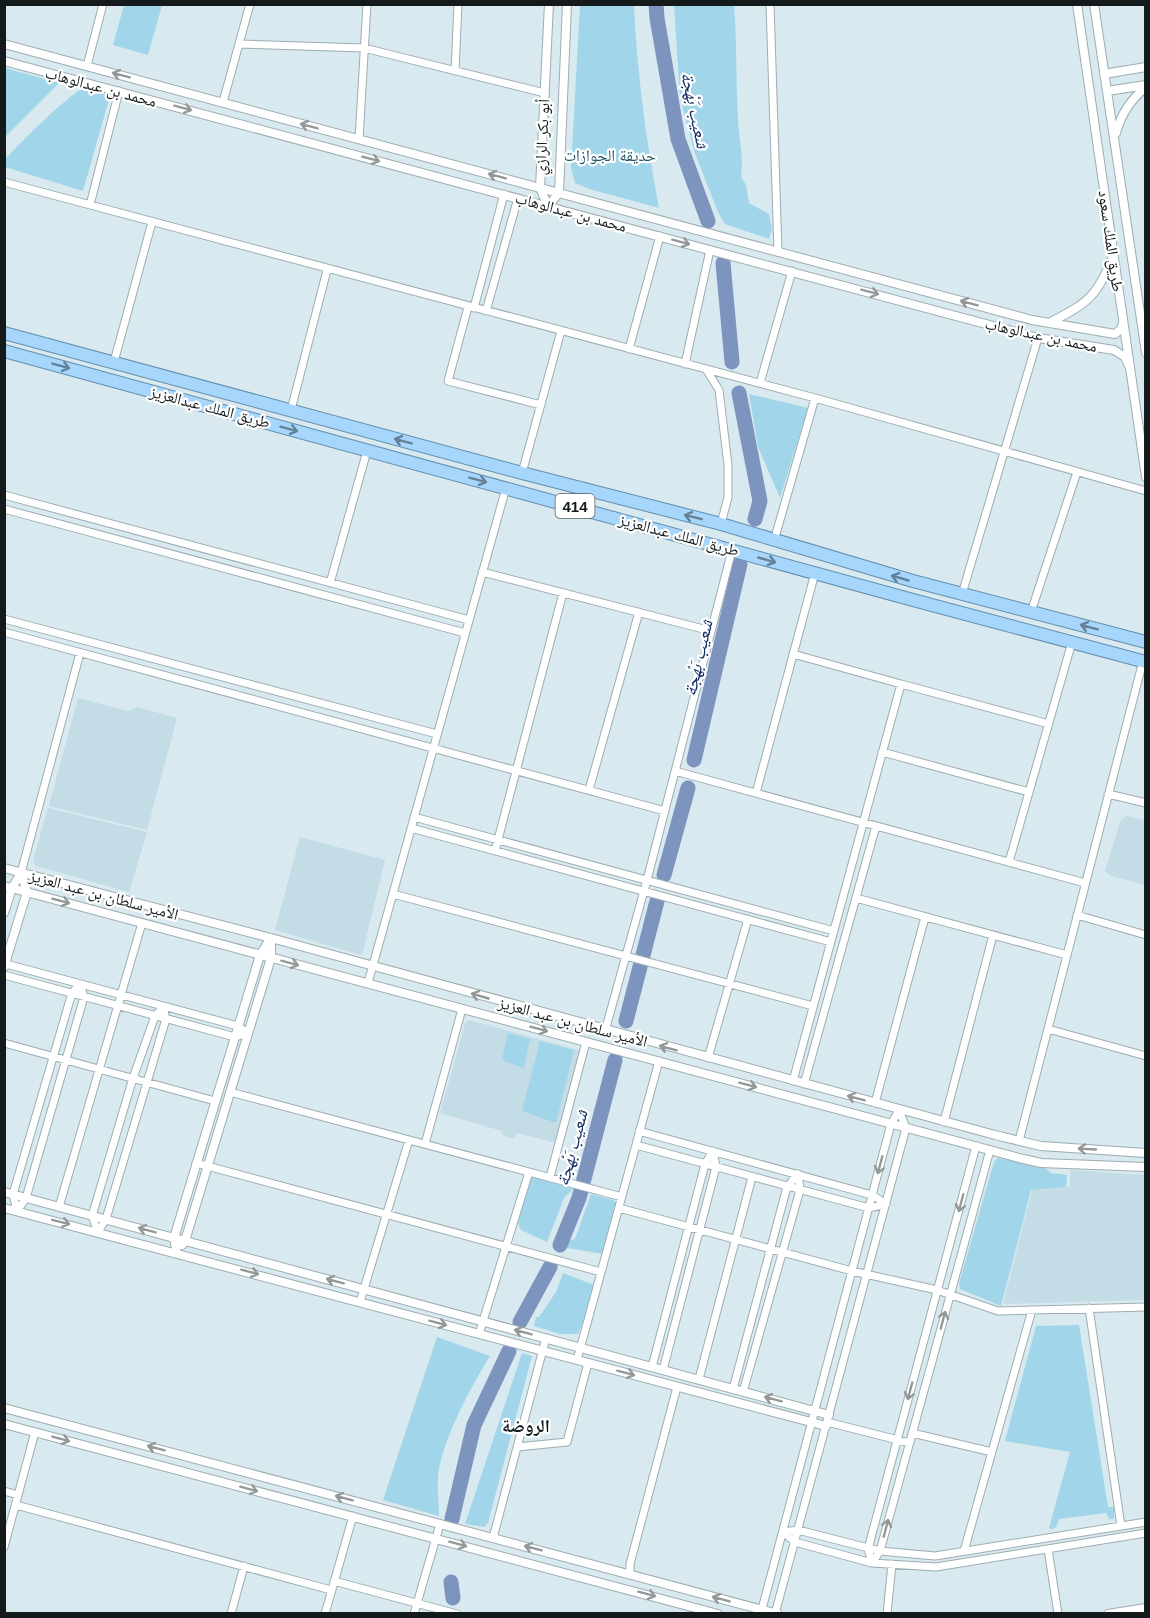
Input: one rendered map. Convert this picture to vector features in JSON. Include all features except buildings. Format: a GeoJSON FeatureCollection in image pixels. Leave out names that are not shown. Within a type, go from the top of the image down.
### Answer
{"type":"FeatureCollection","features":[{"type":"Feature","properties":{"kind":"highway","name":"طريق الملك عبدالعزيز"},"geometry":{"type":"LineString","coordinates":[[4,333],[522,473],[721,524],[962,594],[1146,642]]}},
{"type":"Feature","properties":{"kind":"highway","name":"طريق الملك عبدالعزيز"},"geometry":{"type":"LineString","coordinates":[[4,351],[1144,661]]}},
{"type":"Feature","properties":{"kind":"street"},"geometry":{"type":"LineString","coordinates":[[87,66],[104,4]]}},
{"type":"Feature","properties":{"kind":"street"},"geometry":{"type":"LineString","coordinates":[[223,102],[250,4]]}},
{"type":"Feature","properties":{"kind":"street"},"geometry":{"type":"LineString","coordinates":[[359,139],[367,4]]}},
{"type":"Feature","properties":{"kind":"street"},"geometry":{"type":"LineString","coordinates":[[455,71],[458,4]]}},
{"type":"Feature","properties":{"kind":"street","name":"أبو بكر الرازي"},"geometry":{"type":"LineString","coordinates":[[549,4],[540,188],[548,206],[559,193],[567,4]]}},
{"type":"Feature","properties":{"kind":"street"},"geometry":{"type":"LineString","coordinates":[[770,4],[778,252]]}},
{"type":"Feature","properties":{"kind":"street","name":"طريق الملك سعود"},"geometry":{"type":"LineString","coordinates":[[1077,4],[1146,477]]}},
{"type":"Feature","properties":{"kind":"street","name":"طريق الملك سعود"},"geometry":{"type":"LineString","coordinates":[[1094,4],[1146,353]]}},
{"type":"Feature","properties":{"kind":"street","name":"محمد بن عبدالوهاب"},"geometry":{"type":"LineString","coordinates":[[4,44],[1032,320],[1115,334],[1121,329],[1123,323]]}},
{"type":"Feature","properties":{"kind":"street"},"geometry":{"type":"LineString","coordinates":[[239,44],[364,48],[545,93]]}},
{"type":"Feature","properties":{"kind":"street","name":"محمد بن عبدالوهاب"},"geometry":{"type":"LineString","coordinates":[[5,61],[1038,338],[1114,350],[1125,357],[1130,368]]}},
{"type":"Feature","properties":{"kind":"street"},"geometry":{"type":"LineString","coordinates":[[1104,74],[1146,67]]}},
{"type":"Feature","properties":{"kind":"street"},"geometry":{"type":"LineString","coordinates":[[1107,91],[1146,86]]}},
{"type":"Feature","properties":{"kind":"street"},"geometry":{"type":"LineString","coordinates":[[1114,139],[1123,113],[1146,86]]}},
{"type":"Feature","properties":{"kind":"street"},"geometry":{"type":"LineString","coordinates":[[90,205],[119,91]]}},
{"type":"Feature","properties":{"kind":"street"},"geometry":{"type":"LineString","coordinates":[[4,182],[327,270],[760,383],[1146,491]]}},
{"type":"Feature","properties":{"kind":"street"},"geometry":{"type":"LineString","coordinates":[[504,194],[448,381],[541,405]]}},
{"type":"Feature","properties":{"kind":"street"},"geometry":{"type":"LineString","coordinates":[[486,311],[518,198]]}},
{"type":"Feature","properties":{"kind":"street"},"geometry":{"type":"LineString","coordinates":[[114,362],[152,222]]}},
{"type":"Feature","properties":{"kind":"street"},"geometry":{"type":"LineString","coordinates":[[629,349],[660,236]]}},
{"type":"Feature","properties":{"kind":"street"},"geometry":{"type":"LineString","coordinates":[[685,363],[710,249]]}},
{"type":"Feature","properties":{"kind":"street"},"geometry":{"type":"LineString","coordinates":[[1049,323],[1091,298],[1105,278],[1114,256]]}},
{"type":"Feature","properties":{"kind":"street"},"geometry":{"type":"LineString","coordinates":[[291,410],[327,270]]}},
{"type":"Feature","properties":{"kind":"street"},"geometry":{"type":"LineString","coordinates":[[760,383],[792,272]]}},
{"type":"Feature","properties":{"kind":"street"},"geometry":{"type":"LineString","coordinates":[[522,473],[561,331]]}},
{"type":"Feature","properties":{"kind":"street"},"geometry":{"type":"LineString","coordinates":[[962,594],[1038,338]]}},
{"type":"Feature","properties":{"kind":"street"},"geometry":{"type":"LineString","coordinates":[[706,369],[719,390],[728,465],[728,497],[721,524]]}},
{"type":"Feature","properties":{"kind":"street"},"geometry":{"type":"LineString","coordinates":[[774,541],[815,398]]}},
{"type":"Feature","properties":{"kind":"street"},"geometry":{"type":"LineString","coordinates":[[330,583],[367,451]]}},
{"type":"Feature","properties":{"kind":"street"},"geometry":{"type":"LineString","coordinates":[[1031,612],[1077,472]]}},
{"type":"Feature","properties":{"kind":"street"},"geometry":{"type":"LineString","coordinates":[[368,983],[506,488]]}},
{"type":"Feature","properties":{"kind":"street"},"geometry":{"type":"LineString","coordinates":[[4,495],[469,620]]}},
{"type":"Feature","properties":{"kind":"street"},"geometry":{"type":"LineString","coordinates":[[5,511],[465,633]]}},
{"type":"Feature","properties":{"kind":"street"},"geometry":{"type":"LineString","coordinates":[[605,1031],[630,957],[644,891],[732,550]]}},
{"type":"Feature","properties":{"kind":"street"},"geometry":{"type":"LineString","coordinates":[[482,572],[711,631]]}},
{"type":"Feature","properties":{"kind":"street"},"geometry":{"type":"LineString","coordinates":[[756,793],[814,573]]}},
{"type":"Feature","properties":{"kind":"street"},"geometry":{"type":"LineString","coordinates":[[495,850],[563,593]]}},
{"type":"Feature","properties":{"kind":"street"},"geometry":{"type":"LineString","coordinates":[[590,790],[639,612]]}},
{"type":"Feature","properties":{"kind":"street"},"geometry":{"type":"LineString","coordinates":[[4,619],[437,734]]}},
{"type":"Feature","properties":{"kind":"street"},"geometry":{"type":"LineString","coordinates":[[4,632],[665,811]]}},
{"type":"Feature","properties":{"kind":"street"},"geometry":{"type":"LineString","coordinates":[[1009,862],[1072,642]]}},
{"type":"Feature","properties":{"kind":"street"},"geometry":{"type":"LineString","coordinates":[[4,913],[8,887],[21,873],[80,653]]}},
{"type":"Feature","properties":{"kind":"street"},"geometry":{"type":"LineString","coordinates":[[793,654],[1048,724]]}},
{"type":"Feature","properties":{"kind":"street"},"geometry":{"type":"LineString","coordinates":[[1018,1141],[1144,661]]}},
{"type":"Feature","properties":{"kind":"street"},"geometry":{"type":"LineString","coordinates":[[793,1081],[901,684]]}},
{"type":"Feature","properties":{"kind":"street"},"geometry":{"type":"LineString","coordinates":[[882,752],[1029,792]]}},
{"type":"Feature","properties":{"kind":"street"},"geometry":{"type":"LineString","coordinates":[[675,771],[1085,884]]}},
{"type":"Feature","properties":{"kind":"street"},"geometry":{"type":"LineString","coordinates":[[1108,794],[1146,803]]}},
{"type":"Feature","properties":{"kind":"street"},"geometry":{"type":"LineString","coordinates":[[414,816],[834,931]]}},
{"type":"Feature","properties":{"kind":"street"},"geometry":{"type":"LineString","coordinates":[[804,1084],[876,826]]}},
{"type":"Feature","properties":{"kind":"street"},"geometry":{"type":"LineString","coordinates":[[411,828],[831,942]]}},
{"type":"Feature","properties":{"kind":"street","name":"الأمير سلطان بن عبد العزيز"},"geometry":{"type":"LineString","coordinates":[[4,868],[1018,1141],[1041,1146],[1146,1153]]}},
{"type":"Feature","properties":{"kind":"street"},"geometry":{"type":"LineString","coordinates":[[21,873],[27,892],[5,965],[238,1026],[248,1033]]}},
{"type":"Feature","properties":{"kind":"street","name":"الأمير سلطان بن عبد العزيز"},"geometry":{"type":"LineString","coordinates":[[8,887],[1041,1163],[1146,1167]]}},
{"type":"Feature","properties":{"kind":"street"},"geometry":{"type":"LineString","coordinates":[[393,894],[813,1006]]}},
{"type":"Feature","properties":{"kind":"street"},"geometry":{"type":"LineString","coordinates":[[856,898],[1066,955]]}},
{"type":"Feature","properties":{"kind":"street"},"geometry":{"type":"LineString","coordinates":[[1077,915],[1146,935]]}},
{"type":"Feature","properties":{"kind":"street"},"geometry":{"type":"LineString","coordinates":[[875,1103],[925,917]]}},
{"type":"Feature","properties":{"kind":"street"},"geometry":{"type":"LineString","coordinates":[[708,1058],[748,919]]}},
{"type":"Feature","properties":{"kind":"street"},"geometry":{"type":"LineString","coordinates":[[59,1207],[142,923]]}},
{"type":"Feature","properties":{"kind":"street"},"geometry":{"type":"LineString","coordinates":[[944,1122],[993,935]]}},
{"type":"Feature","properties":{"kind":"street"},"geometry":{"type":"LineString","coordinates":[[177,1252],[174,1238],[196,1163],[260,955],[271,939]]}},
{"type":"Feature","properties":{"kind":"street"},"geometry":{"type":"LineString","coordinates":[[177,1252],[185,1241],[271,958],[271,939]]}},
{"type":"Feature","properties":{"kind":"street"},"geometry":{"type":"LineString","coordinates":[[4,975],[235,1037],[248,1033]]}},
{"type":"Feature","properties":{"kind":"street"},"geometry":{"type":"LineString","coordinates":[[17,1211],[9,1193],[72,993],[80,984]]}},
{"type":"Feature","properties":{"kind":"street"},"geometry":{"type":"LineString","coordinates":[[17,1211],[26,1198],[84,997],[80,984]]}},
{"type":"Feature","properties":{"kind":"street"},"geometry":{"type":"LineString","coordinates":[[98,1232],[92,1216],[133,1078],[155,1016],[163,1007]]}},
{"type":"Feature","properties":{"kind":"street"},"geometry":{"type":"LineString","coordinates":[[98,1232],[106,1220],[166,1019],[163,1007]]}},
{"type":"Feature","properties":{"kind":"street"},"geometry":{"type":"LineString","coordinates":[[425,1144],[462,1009]]}},
{"type":"Feature","properties":{"kind":"street"},"geometry":{"type":"LineString","coordinates":[[1048,1029],[1146,1056]]}},
{"type":"Feature","properties":{"kind":"street"},"geometry":{"type":"LineString","coordinates":[[550,1178],[586,1042]]}},
{"type":"Feature","properties":{"kind":"street"},"geometry":{"type":"LineString","coordinates":[[4,1043],[215,1101]]}},
{"type":"Feature","properties":{"kind":"street"},"geometry":{"type":"LineString","coordinates":[[577,1360],[658,1061]]}},
{"type":"Feature","properties":{"kind":"street"},"geometry":{"type":"LineString","coordinates":[[230,1092],[622,1197]]}},
{"type":"Feature","properties":{"kind":"street"},"geometry":{"type":"LineString","coordinates":[[762,1611],[868,1208],[891,1124],[899,1110]]}},
{"type":"Feature","properties":{"kind":"street"},"geometry":{"type":"LineString","coordinates":[[4,1408],[776,1613],[906,1128],[899,1110]]}},
{"type":"Feature","properties":{"kind":"street"},"geometry":{"type":"LineString","coordinates":[[639,1131],[872,1195],[886,1204]]}},
{"type":"Feature","properties":{"kind":"street"},"geometry":{"type":"LineString","coordinates":[[360,1302],[409,1140]]}},
{"type":"Feature","properties":{"kind":"street"},"geometry":{"type":"LineString","coordinates":[[636,1145],[868,1208],[886,1204]]}},
{"type":"Feature","properties":{"kind":"street"},"geometry":{"type":"LineString","coordinates":[[872,1563],[867,1548],[976,1146]]}},
{"type":"Feature","properties":{"kind":"street"},"geometry":{"type":"LineString","coordinates":[[872,1563],[880,1551],[990,1150]]}},
{"type":"Feature","properties":{"kind":"street"},"geometry":{"type":"LineString","coordinates":[[652,1367],[705,1164],[713,1151]]}},
{"type":"Feature","properties":{"kind":"street"},"geometry":{"type":"LineString","coordinates":[[663,1370],[716,1167],[713,1151]]}},
{"type":"Feature","properties":{"kind":"street"},"geometry":{"type":"LineString","coordinates":[[196,1163],[601,1272]]}},
{"type":"Feature","properties":{"kind":"street"},"geometry":{"type":"LineString","coordinates":[[479,1334],[529,1172]]}},
{"type":"Feature","properties":{"kind":"street"},"geometry":{"type":"LineString","coordinates":[[733,1389],[787,1187],[798,1174]]}},
{"type":"Feature","properties":{"kind":"street"},"geometry":{"type":"LineString","coordinates":[[743,1392],[800,1190],[798,1174]]}},
{"type":"Feature","properties":{"kind":"street"},"geometry":{"type":"LineString","coordinates":[[699,1379],[752,1177]]}},
{"type":"Feature","properties":{"kind":"street"},"geometry":{"type":"LineString","coordinates":[[9,1193],[815,1411],[827,1421]]}},
{"type":"Feature","properties":{"kind":"street"},"geometry":{"type":"LineString","coordinates":[[4,1208],[177,1252],[812,1423],[827,1421],[910,1443]]}},
{"type":"Feature","properties":{"kind":"street"},"geometry":{"type":"LineString","coordinates":[[619,1208],[852,1271],[937,1290],[998,1311],[1146,1307]]}},
{"type":"Feature","properties":{"kind":"street"},"geometry":{"type":"LineString","coordinates":[[1089,1308],[1121,1526]]}},
{"type":"Feature","properties":{"kind":"street"},"geometry":{"type":"LineString","coordinates":[[964,1551],[1032,1310]]}},
{"type":"Feature","properties":{"kind":"street"},"geometry":{"type":"LineString","coordinates":[[493,1538],[546,1338]]}},
{"type":"Feature","properties":{"kind":"street"},"geometry":{"type":"LineString","coordinates":[[517,1446],[567,1442],[588,1363]]}},
{"type":"Feature","properties":{"kind":"street"},"geometry":{"type":"LineString","coordinates":[[630,1574],[630,1564],[677,1387]]}},
{"type":"Feature","properties":{"kind":"street"},"geometry":{"type":"LineString","coordinates":[[4,1424],[718,1614]]}},
{"type":"Feature","properties":{"kind":"street"},"geometry":{"type":"LineString","coordinates":[[4,1547],[35,1432]]}},
{"type":"Feature","properties":{"kind":"street"},"geometry":{"type":"LineString","coordinates":[[912,1433],[992,1452]]}},
{"type":"Feature","properties":{"kind":"street"},"geometry":{"type":"LineString","coordinates":[[4,1491],[18,1495]]}},
{"type":"Feature","properties":{"kind":"street"},"geometry":{"type":"LineString","coordinates":[[16,1504],[332,1590]]}},
{"type":"Feature","properties":{"kind":"street"},"geometry":{"type":"LineString","coordinates":[[325,1614],[353,1516]]}},
{"type":"Feature","properties":{"kind":"street"},"geometry":{"type":"LineString","coordinates":[[783,1532],[798,1530],[880,1551],[935,1556],[1146,1522]]}},
{"type":"Feature","properties":{"kind":"street"},"geometry":{"type":"LineString","coordinates":[[414,1614],[440,1524]]}},
{"type":"Feature","properties":{"kind":"street"},"geometry":{"type":"LineString","coordinates":[[783,1532],[795,1542],[872,1563],[936,1567],[1146,1533]]}},
{"type":"Feature","properties":{"kind":"street"},"geometry":{"type":"LineString","coordinates":[[1048,1549],[1058,1614]]}},
{"type":"Feature","properties":{"kind":"street"},"geometry":{"type":"LineString","coordinates":[[886,1614],[892,1564]]}},
{"type":"Feature","properties":{"kind":"street"},"geometry":{"type":"LineString","coordinates":[[231,1614],[244,1566]]}},
{"type":"Feature","properties":{"kind":"street"},"geometry":{"type":"LineString","coordinates":[[334,1581],[457,1614]]}},
{"type":"Feature","properties":{"kind":"street"},"geometry":{"type":"LineString","coordinates":[[1108,1614],[1146,1608]]}},
{"type":"Feature","properties":{"kind":"shaded area"},"geometry":{"type":"Polygon","coordinates":[[[78,698],[128,711],[137,707],[177,718],[147,830],[49,806],[78,698]]]}},
{"type":"Feature","properties":{"kind":"shaded area"},"geometry":{"type":"Polygon","coordinates":[[[48,808],[147,832],[129,892],[36,866],[33,860],[48,808]]]}},
{"type":"Feature","properties":{"kind":"shaded area"},"geometry":{"type":"Polygon","coordinates":[[[1126,816],[1145,820],[1145,885],[1111,876],[1105,871],[1120,822],[1126,816]]]}},
{"type":"Feature","properties":{"kind":"shaded area"},"geometry":{"type":"Polygon","coordinates":[[[300,837],[385,860],[362,955],[275,930],[300,837]]]}},
{"type":"Feature","properties":{"kind":"shaded area"},"geometry":{"type":"Polygon","coordinates":[[[469,1020],[581,1051],[556,1143],[517,1133],[514,1139],[502,1135],[502,1131],[440,1113],[465,1024],[469,1020]]]}},
{"type":"Feature","properties":{"kind":"shaded area"},"geometry":{"type":"Polygon","coordinates":[[[1070,1170],[1145,1175],[1145,1300],[1003,1304],[1032,1190],[1070,1186],[1070,1170]]]}},
{"type":"Feature","properties":{"kind":"green space"},"geometry":{"type":"Polygon","coordinates":[[[124,5],[162,5],[148,55],[113,45],[124,5]]]}},
{"type":"Feature","properties":{"kind":"green space","name":"حديقة الجوازات"},"geometry":{"type":"Polygon","coordinates":[[[580,5],[634,5],[643,106],[659,208],[575,183],[571,168],[580,5]]]}},
{"type":"Feature","properties":{"kind":"green space","name":"حديقة الجوازات"},"geometry":{"type":"Polygon","coordinates":[[[674,5],[734,5],[741,177],[746,185],[749,203],[769,214],[772,229],[769,239],[725,224],[718,212],[694,151],[680,97],[674,5]]]}},
{"type":"Feature","properties":{"kind":"green space"},"geometry":{"type":"Polygon","coordinates":[[[4,68],[59,83],[5,137],[4,68]]]}},
{"type":"Feature","properties":{"kind":"green space"},"geometry":{"type":"Polygon","coordinates":[[[82,88],[110,96],[83,191],[5,167],[5,159],[52,113],[82,88]]]}},
{"type":"Feature","properties":{"kind":"green space"},"geometry":{"type":"Polygon","coordinates":[[[749,394],[808,408],[780,498],[758,447],[749,394]]]}},
{"type":"Feature","properties":{"kind":"green space"},"geometry":{"type":"Polygon","coordinates":[[[508,1033],[530,1039],[524,1068],[502,1060],[508,1033]]]}},
{"type":"Feature","properties":{"kind":"green space"},"geometry":{"type":"Polygon","coordinates":[[[540,1041],[574,1050],[556,1123],[522,1111],[540,1041]]]}},
{"type":"Feature","properties":{"kind":"green space"},"geometry":{"type":"Polygon","coordinates":[[[997,1158],[1043,1166],[1051,1173],[1067,1175],[1066,1187],[1031,1190],[1001,1306],[960,1289],[959,1283],[997,1158]]]}},
{"type":"Feature","properties":{"kind":"green space"},"geometry":{"type":"Polygon","coordinates":[[[533,1177],[573,1189],[564,1198],[547,1242],[521,1230],[518,1223],[530,1180],[533,1177]]]}},
{"type":"Feature","properties":{"kind":"green space"},"geometry":{"type":"Polygon","coordinates":[[[591,1194],[613,1200],[617,1204],[604,1254],[567,1248],[568,1241],[575,1239],[591,1194]]]}},
{"type":"Feature","properties":{"kind":"green space"},"geometry":{"type":"Polygon","coordinates":[[[563,1273],[594,1285],[591,1298],[593,1300],[578,1334],[560,1334],[534,1326],[536,1317],[539,1317],[556,1292],[563,1273]]]}},
{"type":"Feature","properties":{"kind":"green space"},"geometry":{"type":"Polygon","coordinates":[[[1079,1325],[1108,1507],[1114,1507],[1114,1519],[1109,1519],[1106,1513],[1059,1519],[1056,1527],[1052,1529],[1049,1528],[1070,1452],[1005,1441],[1036,1326],[1079,1325]]]}},
{"type":"Feature","properties":{"kind":"green space"},"geometry":{"type":"Polygon","coordinates":[[[437,1337],[490,1356],[466,1399],[444,1450],[438,1479],[439,1516],[383,1500],[437,1337]]]}},
{"type":"Feature","properties":{"kind":"green space"},"geometry":{"type":"Polygon","coordinates":[[[522,1353],[532,1356],[488,1523],[484,1527],[465,1524],[522,1353]]]}},
{"type":"Feature","properties":{"kind":"waterway","name":"شعيب بَهْجة"},"geometry":{"type":"LineString","coordinates":[[656,4],[678,139],[708,221]]}},
{"type":"Feature","properties":{"kind":"waterway","name":"شعيب بَهْجة"},"geometry":{"type":"LineString","coordinates":[[723,263],[732,362]]}},
{"type":"Feature","properties":{"kind":"waterway","name":"شعيب بَهْجة"},"geometry":{"type":"LineString","coordinates":[[739,393],[760,501],[755,519]]}},
{"type":"Feature","properties":{"kind":"waterway","name":"شعيب بَهْجة"},"geometry":{"type":"LineString","coordinates":[[694,760],[740,564]]}},
{"type":"Feature","properties":{"kind":"waterway","name":"شعيب بَهْجة"},"geometry":{"type":"LineString","coordinates":[[664,875],[688,788]]}},
{"type":"Feature","properties":{"kind":"waterway","name":"شعيب بَهْجة"},"geometry":{"type":"LineString","coordinates":[[626,1021],[657,901]]}},
{"type":"Feature","properties":{"kind":"waterway","name":"شعيب بَهْجة"},"geometry":{"type":"LineString","coordinates":[[560,1245],[579,1198],[615,1060]]}},
{"type":"Feature","properties":{"kind":"waterway","name":"شعيب بَهْجة"},"geometry":{"type":"LineString","coordinates":[[520,1322],[550,1267]]}},
{"type":"Feature","properties":{"kind":"waterway","name":"شعيب بَهْجة"},"geometry":{"type":"LineString","coordinates":[[452,1519],[474,1425],[509,1351]]}},
{"type":"Feature","properties":{"kind":"waterway","name":"شعيب بَهْجة"},"geometry":{"type":"LineString","coordinates":[[451,1582],[453,1598]]}},
{"type":"Feature","properties":{"kind":"district","name":"الروضة"},"geometry":{"type":"Point","coordinates":[526,1426]}}]}
